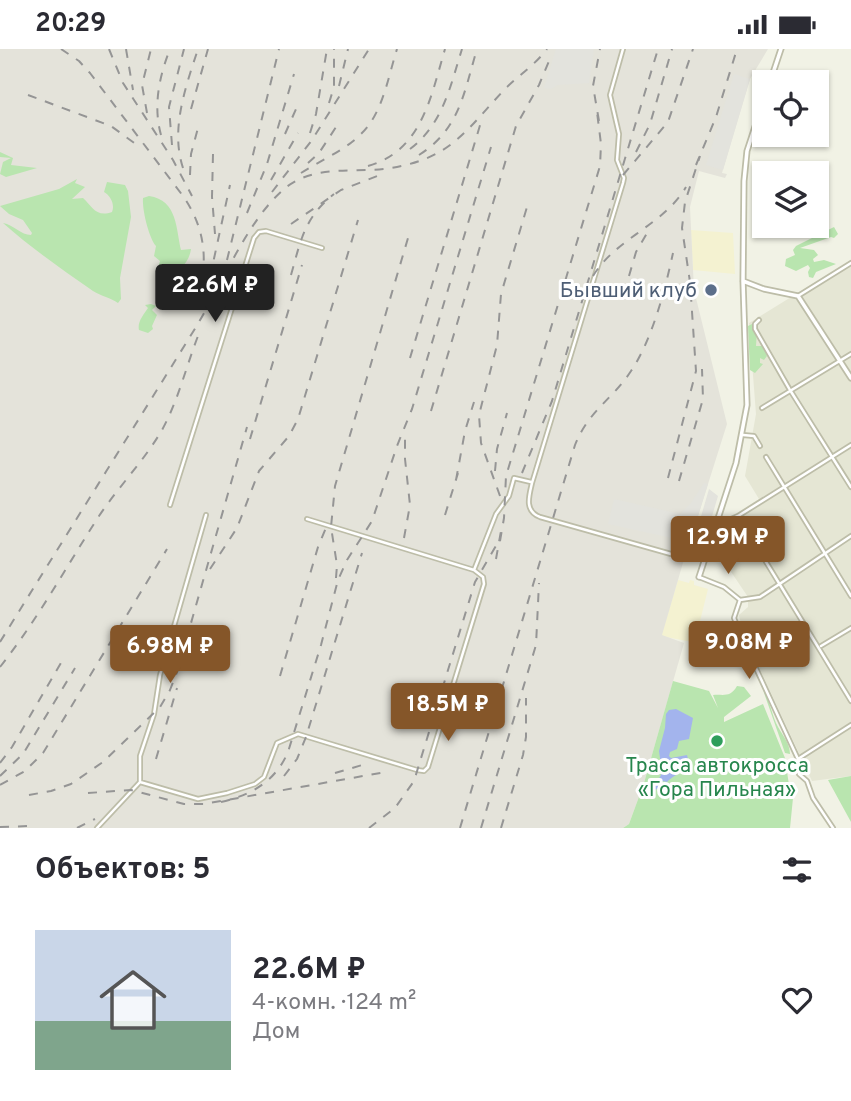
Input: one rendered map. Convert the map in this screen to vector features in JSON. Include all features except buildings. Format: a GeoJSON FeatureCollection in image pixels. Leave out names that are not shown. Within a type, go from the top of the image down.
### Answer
{"type":"FeatureCollection","features":[{"type":"Feature","properties":{"kind":"street"},"geometry":{"type":"LineString","coordinates":[[623,49],[610,95],[619,134],[617,160],[624,178],[623,183],[532,483],[528,504],[535,515],[671,554]]}},
{"type":"Feature","properties":{"kind":"street"},"geometry":{"type":"LineString","coordinates":[[774,70],[781,49]]}},
{"type":"Feature","properties":{"kind":"street"},"geometry":{"type":"LineString","coordinates":[[752,135],[745,167],[743,281],[748,393],[743,435],[699,577],[724,587],[740,600],[756,599],[851,536]]}},
{"type":"Feature","properties":{"kind":"street"},"geometry":{"type":"LineString","coordinates":[[170,505],[256,234],[265,231],[322,248]]}},
{"type":"Feature","properties":{"kind":"street"},"geometry":{"type":"LineString","coordinates":[[743,281],[764,289],[798,296],[850,264],[851,270]]}},
{"type":"Feature","properties":{"kind":"street"},"geometry":{"type":"LineString","coordinates":[[798,296],[851,378]]}},
{"type":"Feature","properties":{"kind":"street"},"geometry":{"type":"LineString","coordinates":[[759,320],[755,329],[851,487]]}},
{"type":"Feature","properties":{"kind":"street"},"geometry":{"type":"LineString","coordinates":[[762,408],[851,354]]}},
{"type":"Feature","properties":{"kind":"street"},"geometry":{"type":"LineString","coordinates":[[743,435],[754,436],[760,446]]}},
{"type":"Feature","properties":{"kind":"street"},"geometry":{"type":"LineString","coordinates":[[718,519],[725,521],[738,516],[851,445]]}},
{"type":"Feature","properties":{"kind":"street"},"geometry":{"type":"LineString","coordinates":[[766,457],[851,596]]}},
{"type":"Feature","properties":{"kind":"street"},"geometry":{"type":"LineString","coordinates":[[474,570],[496,514],[509,496],[514,478],[532,483]]}},
{"type":"Feature","properties":{"kind":"street"},"geometry":{"type":"LineString","coordinates":[[97,828],[140,782],[140,757],[154,714],[160,675],[206,515]]}},
{"type":"Feature","properties":{"kind":"street"},"geometry":{"type":"LineString","coordinates":[[738,516],[851,701]]}},
{"type":"Feature","properties":{"kind":"street"},"geometry":{"type":"LineString","coordinates":[[140,782],[198,799],[227,793],[262,780],[277,743],[298,734],[417,770],[425,770],[484,584],[483,577],[474,570],[307,519]]}},
{"type":"Feature","properties":{"kind":"street"},"geometry":{"type":"LineString","coordinates":[[740,600],[734,618],[797,759],[799,774],[807,781],[813,798],[833,828]]}},
{"type":"Feature","properties":{"kind":"street"},"geometry":{"type":"LineString","coordinates":[[819,647],[851,628]]}},
{"type":"Feature","properties":{"kind":"street"},"geometry":{"type":"LineString","coordinates":[[797,759],[851,725]]}},
{"type":"Feature","properties":{"kind":"shaded area"},"geometry":{"type":"Polygon","coordinates":[[[0,49],[768,49],[755,70],[752,70],[722,173],[727,174],[725,178],[699,171],[690,207],[694,290],[727,424],[690,541],[693,543],[691,550],[687,549],[662,635],[684,643],[644,783],[629,824],[623,828],[0,828],[0,49]]]}},
{"type":"Feature","properties":{"kind":"shaded area"},"geometry":{"type":"Polygon","coordinates":[[[556,49],[594,49],[589,83],[544,88],[556,49]]]}},
{"type":"Feature","properties":{"kind":"shaded area"},"geometry":{"type":"Polygon","coordinates":[[[734,74],[750,79],[723,170],[706,165],[734,74]]]}},
{"type":"Feature","properties":{"kind":"shaded area"},"geometry":{"type":"Polygon","coordinates":[[[691,230],[733,233],[735,274],[693,270],[691,230]]]}},
{"type":"Feature","properties":{"kind":"shaded area"},"geometry":{"type":"Polygon","coordinates":[[[851,260],[851,776],[812,781],[743,633],[739,615],[748,607],[748,597],[719,554],[748,532],[737,513],[759,499],[745,476],[756,414],[749,323],[851,260]]]}},
{"type":"Feature","properties":{"kind":"shaded area"},"geometry":{"type":"Polygon","coordinates":[[[704,483],[708,484],[690,542],[608,524],[614,499],[680,514],[704,483]]]}},
{"type":"Feature","properties":{"kind":"shaded area"},"geometry":{"type":"Polygon","coordinates":[[[709,489],[718,496],[705,540],[695,537],[709,489]]]}},
{"type":"Feature","properties":{"kind":"shaded area"},"geometry":{"type":"Polygon","coordinates":[[[678,580],[689,583],[690,580],[694,581],[694,585],[708,589],[696,637],[692,642],[661,636],[678,580]]]}},
{"type":"Feature","properties":{"kind":"green space"},"geometry":{"type":"Polygon","coordinates":[[[0,152],[13,158],[11,165],[37,168],[6,177],[0,174],[3,162],[11,158],[0,157],[0,152]]]}},
{"type":"Feature","properties":{"kind":"green space"},"geometry":{"type":"Polygon","coordinates":[[[77,179],[75,183],[85,187],[72,199],[83,198],[102,213],[112,212],[113,209],[112,201],[104,192],[107,182],[125,185],[128,191],[131,217],[120,278],[121,299],[118,303],[93,291],[3,223],[31,235],[23,220],[9,214],[0,206],[59,189],[77,179]]]}},
{"type":"Feature","properties":{"kind":"green space"},"geometry":{"type":"Polygon","coordinates":[[[149,196],[166,203],[174,217],[181,250],[191,249],[184,265],[169,274],[157,271],[160,261],[154,256],[156,246],[144,209],[143,198],[149,196]]]}},
{"type":"Feature","properties":{"kind":"green space"},"geometry":{"type":"Polygon","coordinates":[[[834,227],[838,234],[834,238],[829,238],[829,230],[834,227]]]}},
{"type":"Feature","properties":{"kind":"green space"},"geometry":{"type":"Polygon","coordinates":[[[812,238],[828,238],[800,248],[814,250],[818,255],[813,259],[814,262],[824,260],[836,264],[816,272],[813,278],[809,277],[808,265],[796,271],[785,266],[786,259],[795,255],[793,250],[812,238]]]}},
{"type":"Feature","properties":{"kind":"green space"},"geometry":{"type":"Polygon","coordinates":[[[145,305],[156,306],[152,310],[157,315],[153,329],[148,333],[139,330],[139,327],[148,308],[145,305]]]}},
{"type":"Feature","properties":{"kind":"green space"},"geometry":{"type":"Polygon","coordinates":[[[752,324],[757,330],[756,346],[763,346],[767,356],[764,360],[760,358],[760,363],[763,364],[755,373],[750,370],[748,326],[752,324]]]}},
{"type":"Feature","properties":{"kind":"green space","name":"Трасса автокросса «Гора Пильная»"},"geometry":{"type":"Polygon","coordinates":[[[673,681],[709,691],[718,708],[713,695],[726,695],[737,686],[744,687],[751,696],[724,717],[724,722],[763,704],[785,758],[789,785],[792,784],[794,788],[790,828],[623,828],[629,824],[644,783],[673,681]]]}},
{"type":"Feature","properties":{"kind":"green space"},"geometry":{"type":"Polygon","coordinates":[[[763,690],[776,723],[789,746],[790,754],[785,753],[763,690]]]}},
{"type":"Feature","properties":{"kind":"green space"},"geometry":{"type":"Polygon","coordinates":[[[851,776],[851,822],[828,780],[851,776]]]}},
{"type":"Feature","properties":{"kind":"water"},"geometry":{"type":"Polygon","coordinates":[[[676,709],[693,718],[689,739],[679,741],[677,749],[670,752],[669,756],[671,758],[687,755],[687,765],[651,791],[650,786],[662,772],[659,751],[666,714],[669,710],[676,709]]]}},
{"type":"Feature","properties":{"kind":"railway"},"geometry":{"type":"LineString","coordinates":[[61,49],[79,61],[90,73],[191,209],[201,236],[204,264],[193,307]]}},
{"type":"Feature","properties":{"kind":"railway"},"geometry":{"type":"LineString","coordinates":[[109,49],[123,83],[173,160],[192,196]]}},
{"type":"Feature","properties":{"kind":"railway"},"geometry":{"type":"LineString","coordinates":[[126,49],[133,90]]}},
{"type":"Feature","properties":{"kind":"railway"},"geometry":{"type":"LineString","coordinates":[[147,113],[142,85],[151,49]]}},
{"type":"Feature","properties":{"kind":"railway"},"geometry":{"type":"LineString","coordinates":[[161,135],[157,113],[158,92],[170,49]]}},
{"type":"Feature","properties":{"kind":"railway"},"geometry":{"type":"LineString","coordinates":[[172,145],[169,107],[184,49]]}},
{"type":"Feature","properties":{"kind":"railway"},"geometry":{"type":"LineString","coordinates":[[183,168],[179,153],[179,123],[198,49]]}},
{"type":"Feature","properties":{"kind":"railway"},"geometry":{"type":"LineString","coordinates":[[191,109],[208,49]]}},
{"type":"Feature","properties":{"kind":"railway"},"geometry":{"type":"LineString","coordinates":[[227,260],[279,49]]}},
{"type":"Feature","properties":{"kind":"railway"},"geometry":{"type":"LineString","coordinates":[[310,133],[316,114],[327,49]]}},
{"type":"Feature","properties":{"kind":"railway"},"geometry":{"type":"LineString","coordinates":[[329,103],[334,87],[334,49]]}},
{"type":"Feature","properties":{"kind":"railway"},"geometry":{"type":"LineString","coordinates":[[339,86],[348,49]]}},
{"type":"Feature","properties":{"kind":"railway"},"geometry":{"type":"LineString","coordinates":[[272,192],[312,140],[369,49]]}},
{"type":"Feature","properties":{"kind":"railway"},"geometry":{"type":"LineString","coordinates":[[301,173],[347,145],[361,134],[375,116],[397,49]]}},
{"type":"Feature","properties":{"kind":"railway"},"geometry":{"type":"LineString","coordinates":[[368,166],[386,159],[412,135],[429,103],[445,49]]}},
{"type":"Feature","properties":{"kind":"railway"},"geometry":{"type":"LineString","coordinates":[[410,149],[438,116],[462,49]]}},
{"type":"Feature","properties":{"kind":"railway"},"geometry":{"type":"LineString","coordinates":[[419,155],[444,134],[452,121],[464,95],[477,49]]}},
{"type":"Feature","properties":{"kind":"railway"},"geometry":{"type":"LineString","coordinates":[[0,642],[196,327],[247,235],[271,202],[284,189],[309,176],[336,171],[391,168],[429,157],[444,149],[468,129],[547,49]]}},
{"type":"Feature","properties":{"kind":"railway"},"geometry":{"type":"LineString","coordinates":[[599,121],[593,86],[600,49]]}},
{"type":"Feature","properties":{"kind":"railway"},"geometry":{"type":"LineString","coordinates":[[522,473],[552,401],[658,49]]}},
{"type":"Feature","properties":{"kind":"railway"},"geometry":{"type":"LineString","coordinates":[[636,152],[650,124],[672,49]]}},
{"type":"Feature","properties":{"kind":"railway"},"geometry":{"type":"LineString","coordinates":[[623,175],[668,122],[693,49]]}},
{"type":"Feature","properties":{"kind":"railway"},"geometry":{"type":"LineString","coordinates":[[696,165],[716,117],[737,49]]}},
{"type":"Feature","properties":{"kind":"railway"},"geometry":{"type":"LineString","coordinates":[[431,411],[516,126],[549,61]]}},
{"type":"Feature","properties":{"kind":"railway"},"geometry":{"type":"LineString","coordinates":[[247,213],[267,164],[294,74]]}},
{"type":"Feature","properties":{"kind":"railway"},"geometry":{"type":"LineString","coordinates":[[28,95],[111,126],[137,145]]}},
{"type":"Feature","properties":{"kind":"railway"},"geometry":{"type":"LineString","coordinates":[[285,134],[296,109]]}},
{"type":"Feature","properties":{"kind":"railway"},"geometry":{"type":"LineString","coordinates":[[500,541],[506,476],[600,166],[601,144],[597,112]]}},
{"type":"Feature","properties":{"kind":"railway"},"geometry":{"type":"LineString","coordinates":[[308,163],[319,153],[340,121]]}},
{"type":"Feature","properties":{"kind":"railway"},"geometry":{"type":"LineString","coordinates":[[410,358],[481,122]]}},
{"type":"Feature","properties":{"kind":"railway"},"geometry":{"type":"LineString","coordinates":[[190,175],[191,154],[198,128]]}},
{"type":"Feature","properties":{"kind":"railway"},"geometry":{"type":"LineString","coordinates":[[271,180],[298,133]]}},
{"type":"Feature","properties":{"kind":"railway"},"geometry":{"type":"LineString","coordinates":[[221,802],[261,786],[276,771],[288,752],[338,580],[347,560],[372,521],[412,409],[491,147]]}},
{"type":"Feature","properties":{"kind":"railway"},"geometry":{"type":"LineString","coordinates":[[213,154],[215,234]]}},
{"type":"Feature","properties":{"kind":"railway"},"geometry":{"type":"LineString","coordinates":[[668,478],[696,371],[690,282],[682,228],[685,202],[700,156]]}},
{"type":"Feature","properties":{"kind":"railway"},"geometry":{"type":"LineString","coordinates":[[291,224],[341,190],[380,175]]}},
{"type":"Feature","properties":{"kind":"railway"},"geometry":{"type":"LineString","coordinates":[[210,277],[230,185]]}},
{"type":"Feature","properties":{"kind":"railway"},"geometry":{"type":"LineString","coordinates":[[593,276],[614,251],[665,212],[686,187]]}},
{"type":"Feature","properties":{"kind":"railway"},"geometry":{"type":"LineString","coordinates":[[291,275],[305,230],[316,212],[334,194]]}},
{"type":"Feature","properties":{"kind":"railway"},"geometry":{"type":"LineString","coordinates":[[500,496],[481,443],[479,415],[497,345],[501,294],[527,207]]}},
{"type":"Feature","properties":{"kind":"railway"},"geometry":{"type":"LineString","coordinates":[[210,569],[237,528],[259,471],[289,436],[298,419],[358,220]]}},
{"type":"Feature","properties":{"kind":"railway"},"geometry":{"type":"LineString","coordinates":[[629,276],[636,252],[650,228]]}},
{"type":"Feature","properties":{"kind":"railway"},"geometry":{"type":"LineString","coordinates":[[336,578],[337,565],[331,527],[335,486],[408,238]]}},
{"type":"Feature","properties":{"kind":"railway"},"geometry":{"type":"LineString","coordinates":[[460,828],[575,445],[587,423],[624,381],[639,359],[657,314],[673,253]]}},
{"type":"Feature","properties":{"kind":"railway"},"geometry":{"type":"LineString","coordinates":[[250,439],[302,265]]}},
{"type":"Feature","properties":{"kind":"railway"},"geometry":{"type":"LineString","coordinates":[[0,667],[39,612],[99,516],[162,430],[198,336]]}},
{"type":"Feature","properties":{"kind":"railway"},"geometry":{"type":"LineString","coordinates":[[679,481],[703,399],[702,369]]}},
{"type":"Feature","properties":{"kind":"railway"},"geometry":{"type":"LineString","coordinates":[[456,480],[465,431],[474,402]]}},
{"type":"Feature","properties":{"kind":"railway"},"geometry":{"type":"LineString","coordinates":[[495,471],[497,449],[507,413]]}},
{"type":"Feature","properties":{"kind":"railway"},"geometry":{"type":"LineString","coordinates":[[29,795],[71,784],[103,762],[160,707],[177,672],[247,427]]}},
{"type":"Feature","properties":{"kind":"railway"},"geometry":{"type":"LineString","coordinates":[[404,538],[410,505],[405,436]]}},
{"type":"Feature","properties":{"kind":"railway"},"geometry":{"type":"LineString","coordinates":[[445,515],[458,473]]}},
{"type":"Feature","properties":{"kind":"railway"},"geometry":{"type":"LineString","coordinates":[[280,676],[318,547],[328,523]]}},
{"type":"Feature","properties":{"kind":"railway"},"geometry":{"type":"LineString","coordinates":[[496,559],[501,531]]}},
{"type":"Feature","properties":{"kind":"railway"},"geometry":{"type":"LineString","coordinates":[[369,828],[395,808],[414,781],[475,582],[497,544]]}},
{"type":"Feature","properties":{"kind":"railway"},"geometry":{"type":"LineString","coordinates":[[0,785],[25,771],[43,753],[167,549]]}},
{"type":"Feature","properties":{"kind":"railway"},"geometry":{"type":"LineString","coordinates":[[284,776],[297,759],[306,737],[362,553]]}},
{"type":"Feature","properties":{"kind":"railway"},"geometry":{"type":"LineString","coordinates":[[481,828],[536,645],[539,583]]}},
{"type":"Feature","properties":{"kind":"railway"},"geometry":{"type":"LineString","coordinates":[[0,763],[62,661]]}},
{"type":"Feature","properties":{"kind":"railway"},"geometry":{"type":"LineString","coordinates":[[0,776],[23,754],[75,668]]}},
{"type":"Feature","properties":{"kind":"railway"},"geometry":{"type":"LineString","coordinates":[[156,759],[177,688]]}},
{"type":"Feature","properties":{"kind":"railway"},"geometry":{"type":"LineString","coordinates":[[501,828],[523,755],[526,698]]}},
{"type":"Feature","properties":{"kind":"railway"},"geometry":{"type":"LineString","coordinates":[[335,773],[369,763]]}},
{"type":"Feature","properties":{"kind":"railway"},"geometry":{"type":"LineString","coordinates":[[88,793],[131,790],[184,804],[204,804],[386,772]]}},
{"type":"Feature","properties":{"kind":"railway"},"geometry":{"type":"LineString","coordinates":[[77,828],[95,819]]}},
{"type":"Feature","properties":{"kind":"railway"},"geometry":{"type":"LineString","coordinates":[[0,827],[30,826]]}},
{"type":"Feature","properties":{"kind":"place","name":"Бывший клуб"},"geometry":{"type":"Point","coordinates":[711,290]}},
{"type":"Feature","properties":{"kind":"place","name":"Трасса автокросса «Гора Пильная»"},"geometry":{"type":"Point","coordinates":[717,741]}}]}
